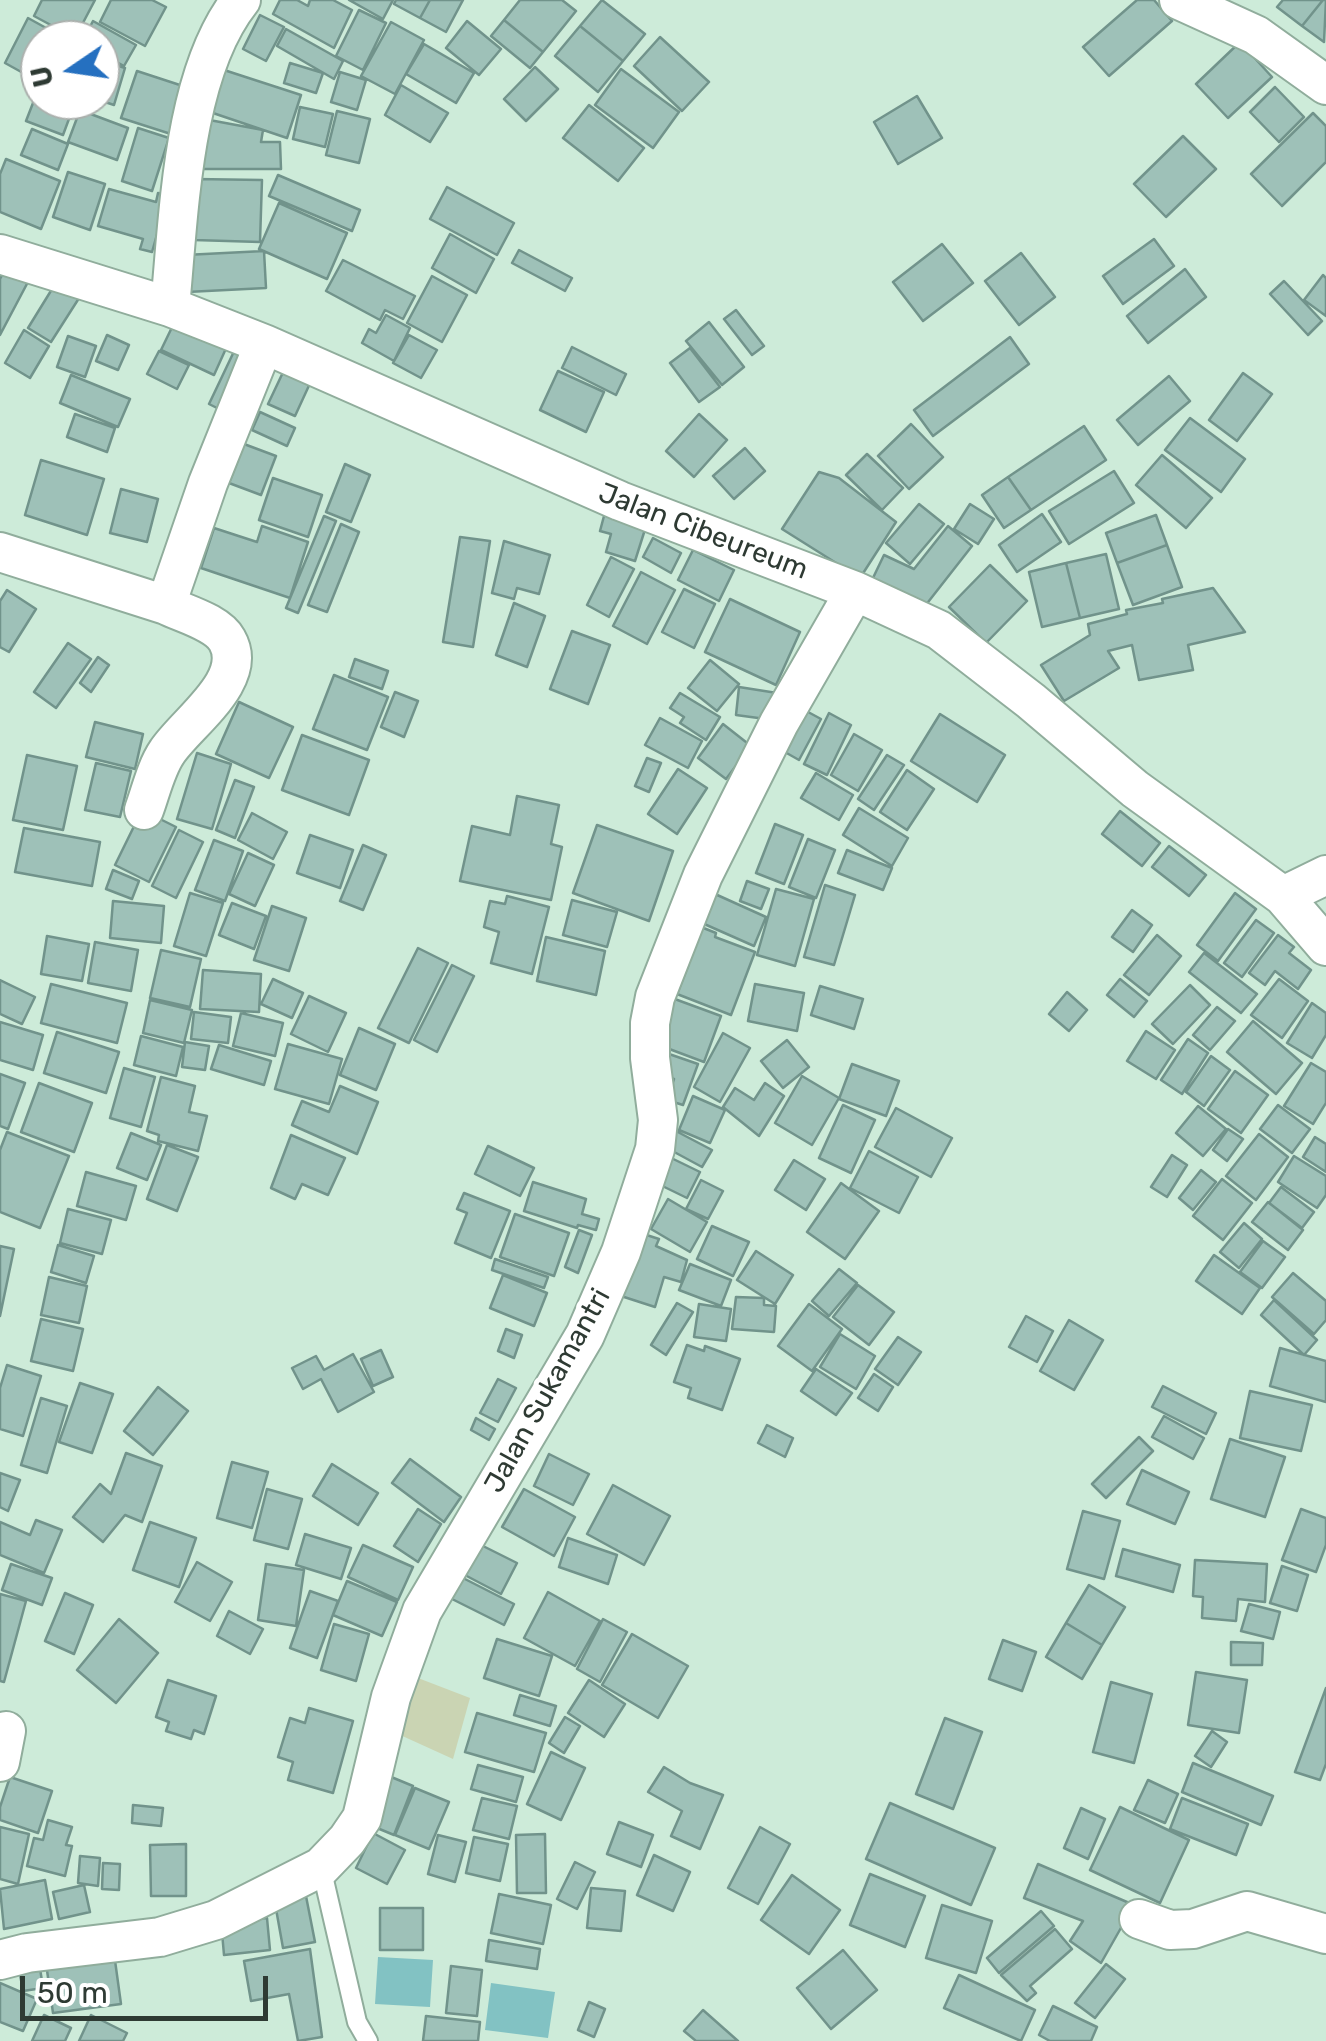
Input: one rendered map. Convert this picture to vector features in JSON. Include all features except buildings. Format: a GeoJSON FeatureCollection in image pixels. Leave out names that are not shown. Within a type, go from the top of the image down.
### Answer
{"type":"FeatureCollection","features":[{"type":"Feature","properties":{"kind":"street"},"geometry":{"type":"LineString","coordinates":[[1180,0],[1256,35],[1326,85]]}},
{"type":"Feature","properties":{"kind":"street"},"geometry":{"type":"LineString","coordinates":[[170,308],[181,189],[195,110],[222,5]]}},
{"type":"Feature","properties":{"kind":"street","name":"Jalan Cibeureum"},"geometry":{"type":"LineString","coordinates":[[0,254],[170,308],[264,344],[620,501],[855,591],[940,630],[1135,789],[1282,896],[1326,946]]}},
{"type":"Feature","properties":{"kind":"street"},"geometry":{"type":"LineString","coordinates":[[166,606],[208,482],[264,344]]}},
{"type":"Feature","properties":{"kind":"street"},"geometry":{"type":"LineString","coordinates":[[0,552],[166,606],[218,630],[228,640],[230,668],[220,692],[165,754],[144,810]]}},
{"type":"Feature","properties":{"kind":"street","name":"Jalan Sukamantri"},"geometry":{"type":"LineString","coordinates":[[0,1960],[28,1952],[160,1936],[216,1920],[320,1867],[362,1818],[391,1697],[422,1611],[584,1335],[621,1252],[655,1149],[658,1120],[650,1023],[655,996],[702,874],[779,723],[855,591]]}},
{"type":"Feature","properties":{"kind":"street"},"geometry":{"type":"LineString","coordinates":[[1282,896],[1326,875]]}},
{"type":"Feature","properties":{"kind":"street"},"geometry":{"type":"LineString","coordinates":[[1139,1919],[1170,1930],[1193,1929],[1248,1911],[1326,1934]]}},
{"type":"Feature","properties":{"kind":"lane"},"geometry":{"type":"LineString","coordinates":[[320,1867],[358,2022],[368,2041]]}},
{"type":"Feature","properties":{"kind":"green space"},"geometry":{"type":"Polygon","coordinates":[[[418,1678],[470,1698],[453,1759],[398,1734],[418,1678]]]}},
{"type":"Feature","properties":{"kind":"water"},"geometry":{"type":"Polygon","coordinates":[[[378,1957],[433,1960],[430,2007],[375,2004],[378,1957]]]}},
{"type":"Feature","properties":{"kind":"water"},"geometry":{"type":"Polygon","coordinates":[[[491,1983],[555,1992],[548,2038],[485,2030],[491,1983]]]}}]}
